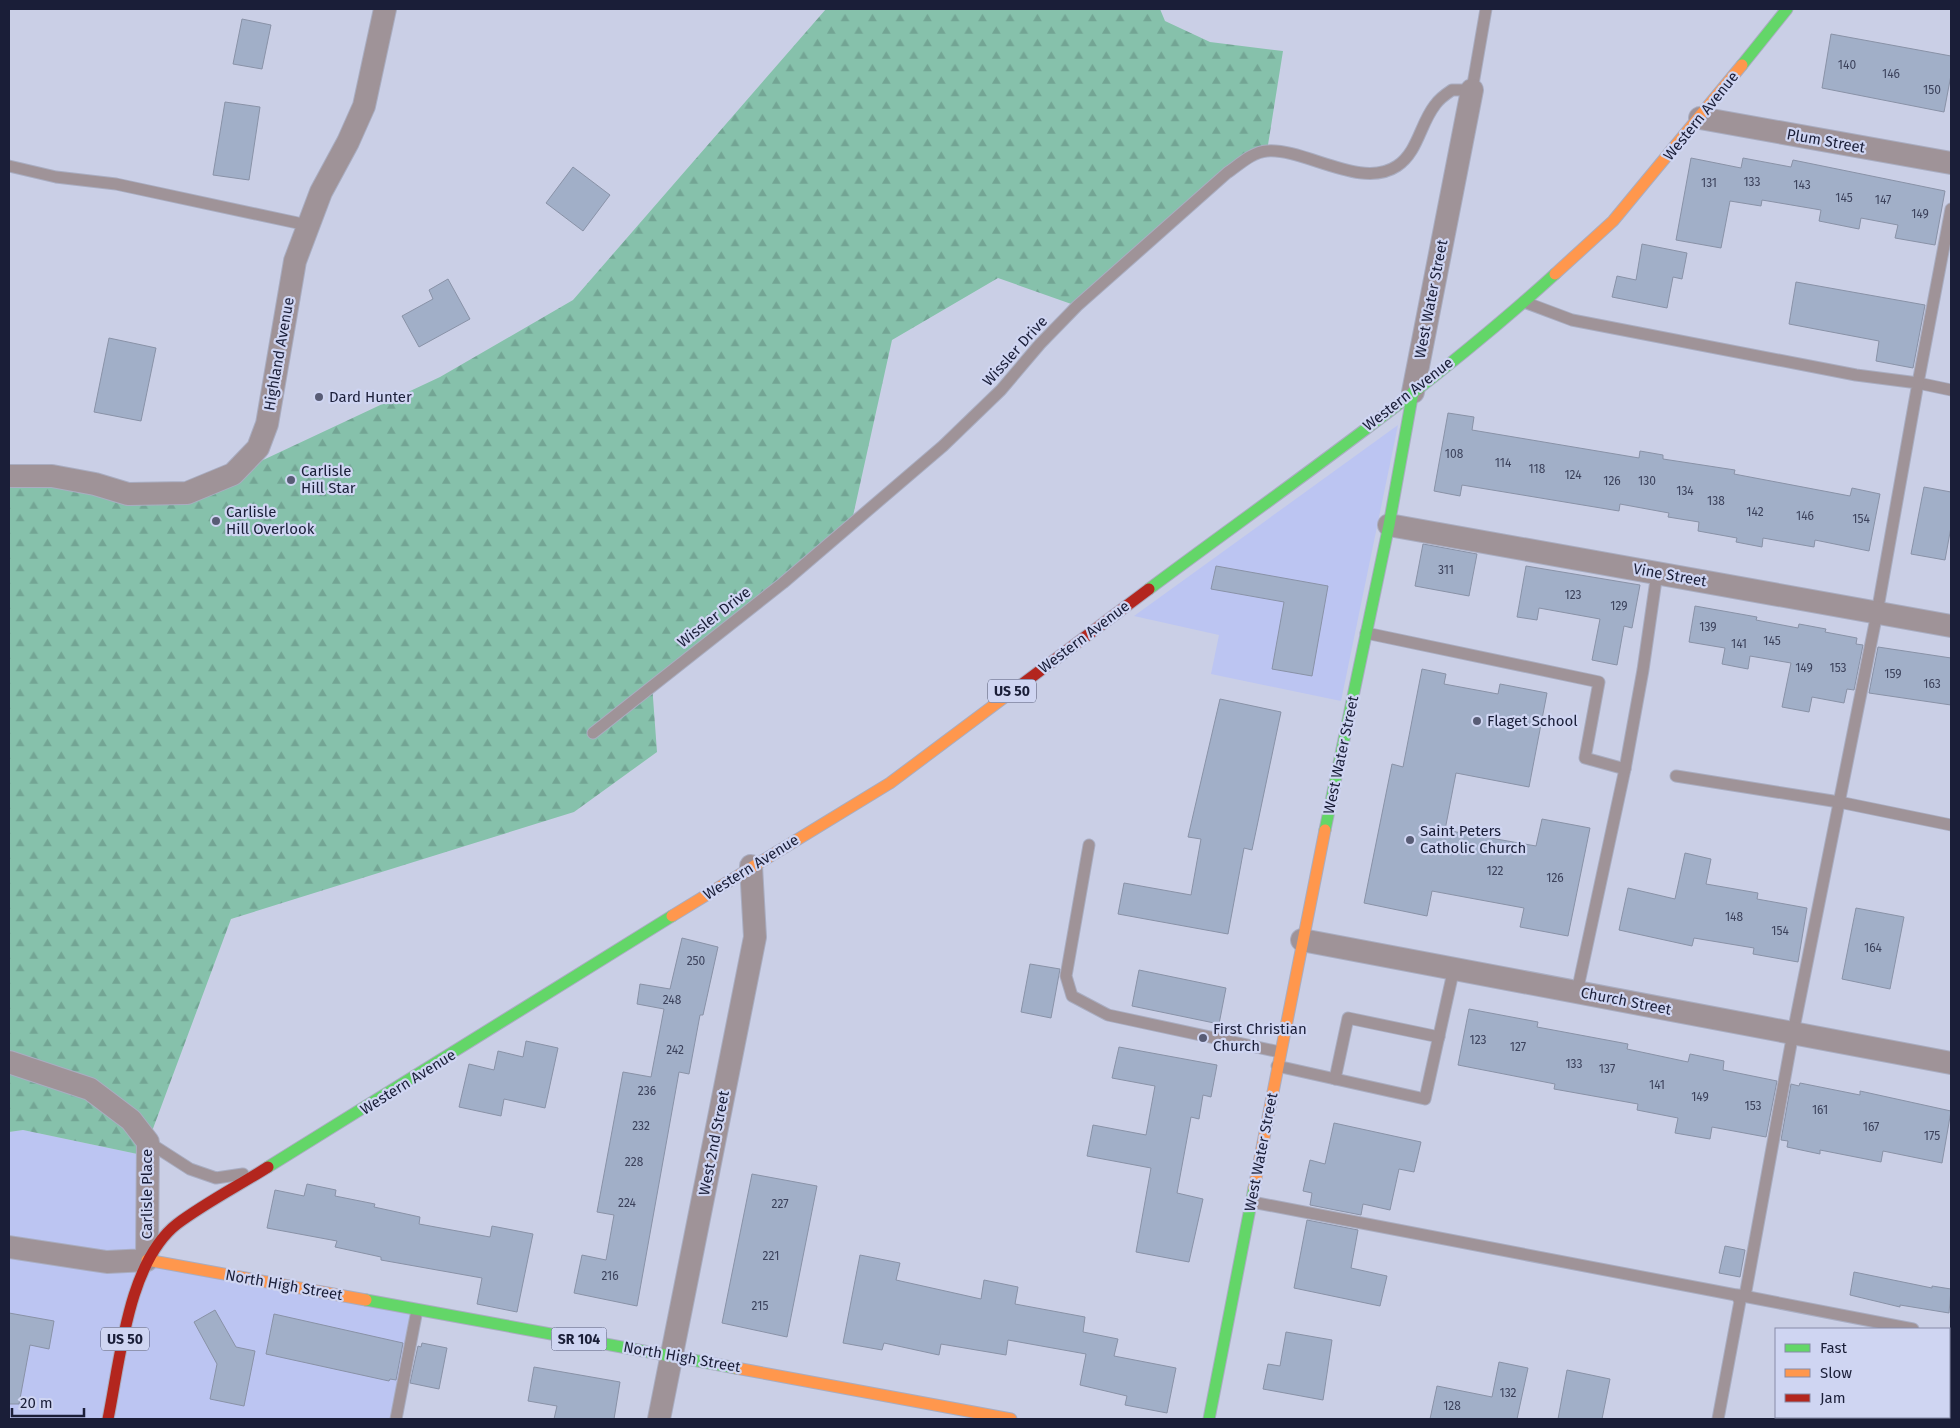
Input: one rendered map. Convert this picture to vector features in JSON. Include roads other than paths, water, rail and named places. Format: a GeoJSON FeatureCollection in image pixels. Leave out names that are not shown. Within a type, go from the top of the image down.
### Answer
{"type":"FeatureCollection","features":[{"type":"Feature","properties":{"kind":"main road","name":"Western Avenue"},"geometry":{"type":"LineString","coordinates":[[147,1260],[176,1226],[751,866],[890,783],[1413,392],[1524,302],[1613,221],[1700,118],[1787,9]]}},
{"type":"Feature","properties":{"kind":"main road","name":"West Water Street"},"geometry":{"type":"LineString","coordinates":[[1209,1419],[1302,940],[1389,525],[1413,392]]}},
{"type":"Feature","properties":{"kind":"main road","name":"North High Street"},"geometry":{"type":"LineString","coordinates":[[147,1260],[672,1355],[1011,1419]]}},
{"type":"Feature","properties":{"kind":"main road","name":"US 50"},"geometry":{"type":"LineString","coordinates":[[108,1419],[133,1298],[147,1260]]}},
{"type":"Feature","properties":{"kind":"street","name":"Highland Avenue"},"geometry":{"type":"LineString","coordinates":[[9,476],[52,476],[95,484],[128,494],[157,495],[187,492],[233,474],[258,448],[267,424],[295,261],[321,192],[348,142],[364,106],[385,9]]}},
{"type":"Feature","properties":{"kind":"street","name":"West Water Street"},"geometry":{"type":"LineString","coordinates":[[1413,392],[1472,90]]}},
{"type":"Feature","properties":{"kind":"street","name":"Plum Street"},"geometry":{"type":"LineString","coordinates":[[1700,118],[1951,163]]}},
{"type":"Feature","properties":{"kind":"street","name":"Vine Street"},"geometry":{"type":"LineString","coordinates":[[1389,525],[1951,626]]}},
{"type":"Feature","properties":{"kind":"street","name":"West 2nd Street"},"geometry":{"type":"LineString","coordinates":[[659,1419],[755,937],[751,866]]}},
{"type":"Feature","properties":{"kind":"street","name":"Church Street"},"geometry":{"type":"LineString","coordinates":[[1302,940],[1951,1063]]}},
{"type":"Feature","properties":{"kind":"street","name":"Carlisle Place"},"geometry":{"type":"LineString","coordinates":[[9,1062],[90,1089],[130,1120],[148,1142],[147,1260]]}},
{"type":"Feature","properties":{"kind":"street"},"geometry":{"type":"LineString","coordinates":[[9,1247],[107,1262],[147,1260]]}},
{"type":"Feature","properties":{"kind":"lane"},"geometry":{"type":"LineString","coordinates":[[1472,90],[1486,9]]}},
{"type":"Feature","properties":{"kind":"lane","name":"Wissler Drive"},"geometry":{"type":"LineString","coordinates":[[593,733],[783,583],[943,446],[1001,390],[1040,344],[1076,306],[1227,173],[1254,154],[1267,151],[1284,153],[1358,172],[1381,172],[1397,166],[1412,150],[1435,105],[1440,100],[1452,90],[1472,90]]}},
{"type":"Feature","properties":{"kind":"lane"},"geometry":{"type":"LineString","coordinates":[[9,166],[56,177],[116,184],[307,225]]}},
{"type":"Feature","properties":{"kind":"lane"},"geometry":{"type":"LineString","coordinates":[[1718,1419],[1877,613],[1951,208]]}},
{"type":"Feature","properties":{"kind":"lane"},"geometry":{"type":"LineString","coordinates":[[1524,302],[1572,320],[1856,374],[1951,390]]}},
{"type":"Feature","properties":{"kind":"lane"},"geometry":{"type":"LineString","coordinates":[[1576,992],[1625,769],[1658,573]]}},
{"type":"Feature","properties":{"kind":"lane"},"geometry":{"type":"LineString","coordinates":[[1366,633],[1599,682],[1585,758],[1625,769]]}},
{"type":"Feature","properties":{"kind":"lane"},"geometry":{"type":"LineString","coordinates":[[1676,776],[1839,802],[1951,825]]}},
{"type":"Feature","properties":{"kind":"lane"},"geometry":{"type":"LineString","coordinates":[[1089,845],[1066,976],[1072,996],[1108,1015],[1280,1052]]}},
{"type":"Feature","properties":{"kind":"lane"},"geometry":{"type":"LineString","coordinates":[[1277,1066],[1425,1099],[1454,968]]}},
{"type":"Feature","properties":{"kind":"lane"},"geometry":{"type":"LineString","coordinates":[[1335,1079],[1348,1018],[1439,1037]]}},
{"type":"Feature","properties":{"kind":"lane"},"geometry":{"type":"LineString","coordinates":[[148,1142],[190,1169],[216,1178],[265,1171]]}},
{"type":"Feature","properties":{"kind":"lane"},"geometry":{"type":"LineString","coordinates":[[1252,1202],[1908,1328]]}},
{"type":"Feature","properties":{"kind":"lane"},"geometry":{"type":"LineString","coordinates":[[396,1419],[417,1310]]}},
{"type":"Feature","properties":{"kind":"lane"},"geometry":{"type":"LineString","coordinates":[[930,1419],[933,1404]]}},
{"type":"Feature","properties":{"kind":"place","name":"Dard Hunter"},"geometry":{"type":"Point","coordinates":[319,397]}},
{"type":"Feature","properties":{"kind":"place","name":"Carlisle Hill Star"},"geometry":{"type":"Point","coordinates":[291,480]}},
{"type":"Feature","properties":{"kind":"place","name":"Carlisle Hill Overlook"},"geometry":{"type":"Point","coordinates":[216,521]}},
{"type":"Feature","properties":{"kind":"place","name":"Flaget School"},"geometry":{"type":"Point","coordinates":[1477,721]}},
{"type":"Feature","properties":{"kind":"place","name":"Saint Peters Catholic Church"},"geometry":{"type":"Point","coordinates":[1410,840]}},
{"type":"Feature","properties":{"kind":"place","name":"First Christian Church"},"geometry":{"type":"Point","coordinates":[1203,1038]}}]}
